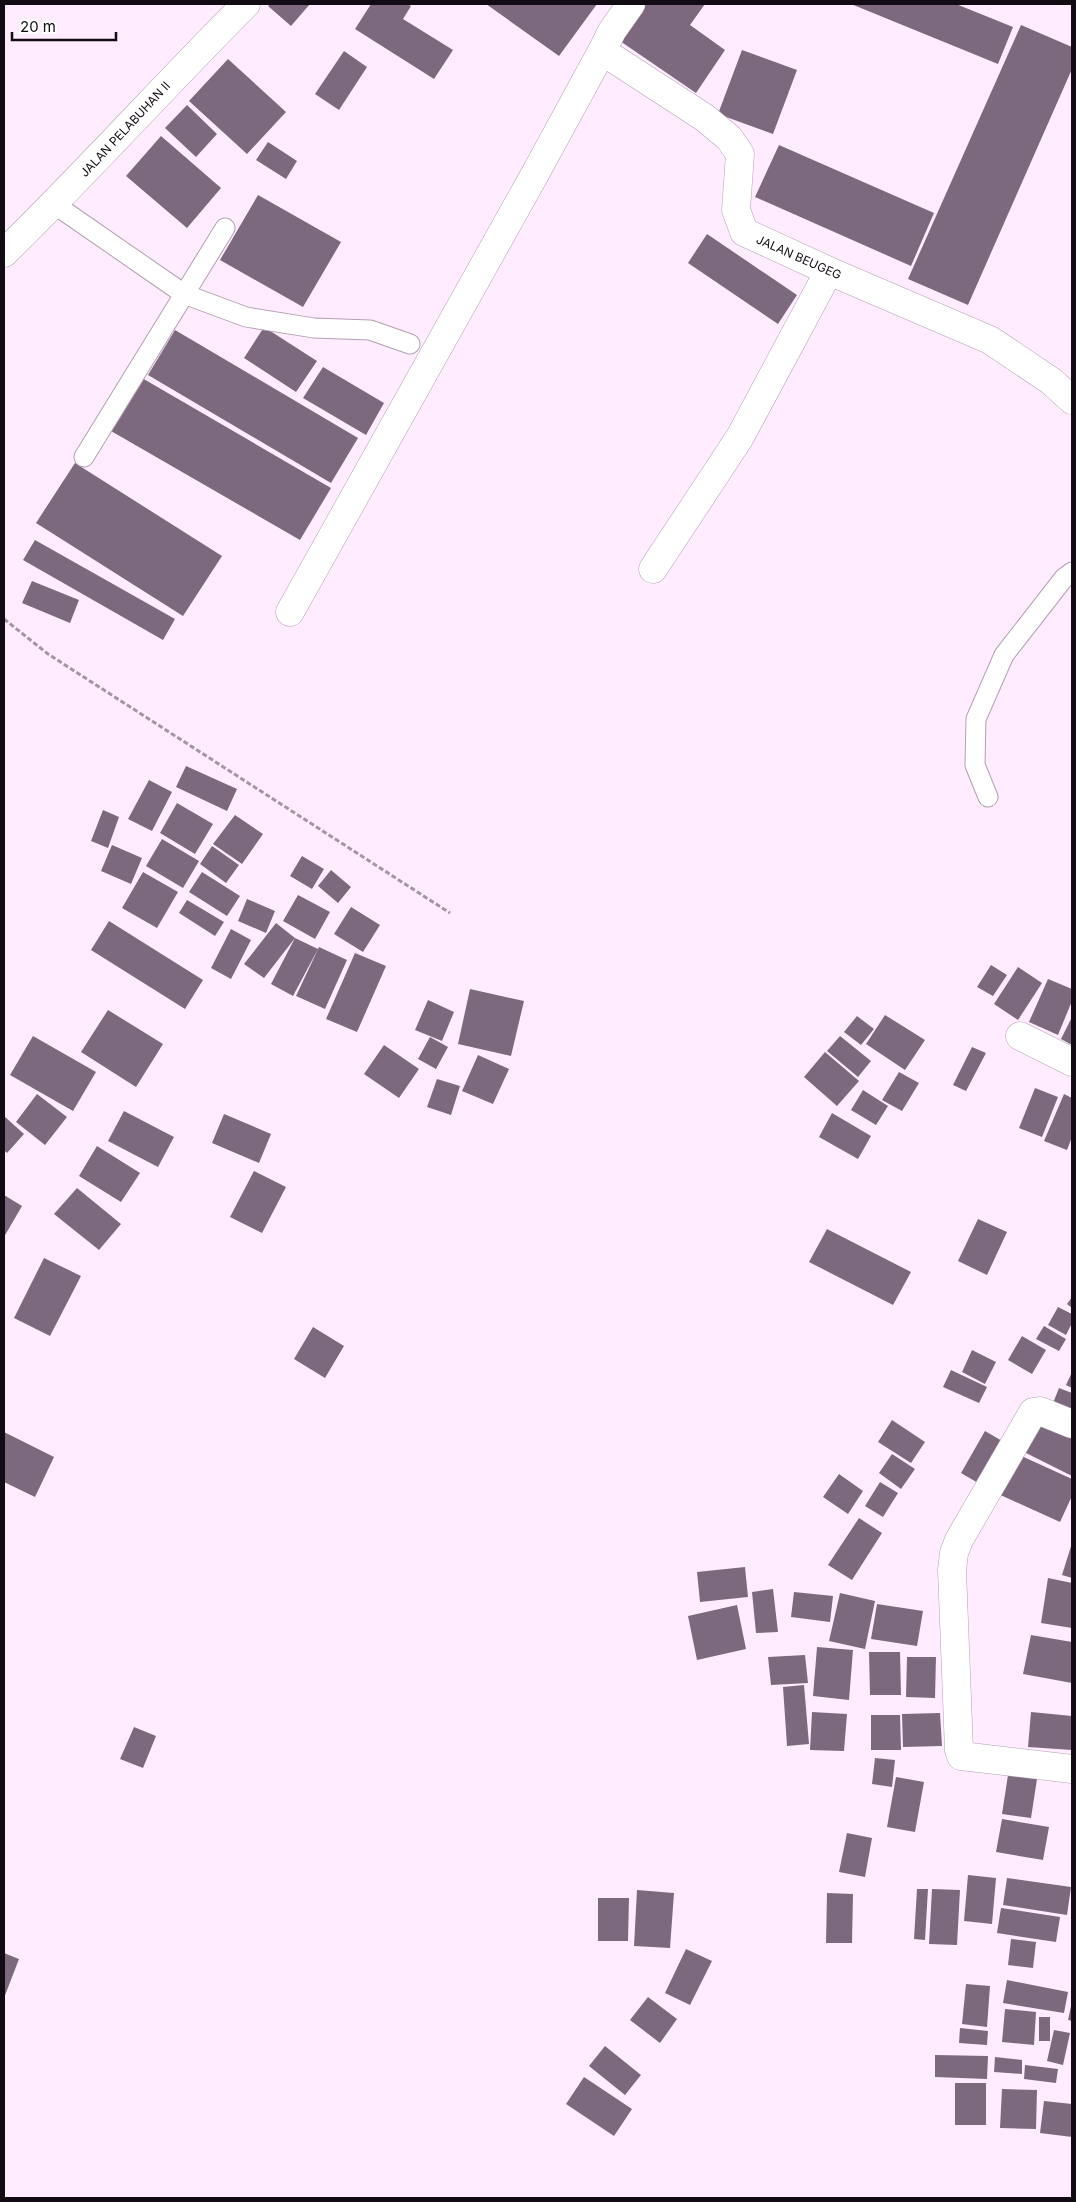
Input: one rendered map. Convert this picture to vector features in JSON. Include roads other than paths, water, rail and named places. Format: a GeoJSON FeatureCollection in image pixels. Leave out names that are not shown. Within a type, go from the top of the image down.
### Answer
{"type":"FeatureCollection","features":[{"type":"Feature","properties":{"kind":"street","name":"JALAN PELABUHAN II"},"geometry":{"type":"LineString","coordinates":[[4,253],[54,204],[246,4]]}},
{"type":"Feature","properties":{"kind":"street"},"geometry":{"type":"LineString","coordinates":[[290,612],[536,174],[612,32],[631,4]]}},
{"type":"Feature","properties":{"kind":"street","name":"JALAN BEUGEG"},"geometry":{"type":"LineString","coordinates":[[602,52],[705,118],[729,138],[740,154],[736,210],[744,232],[829,271],[990,340],[1051,381],[1072,400]]}},
{"type":"Feature","properties":{"kind":"street"},"geometry":{"type":"LineString","coordinates":[[653,570],[740,437],[829,271]]}},
{"type":"Feature","properties":{"kind":"street"},"geometry":{"type":"LineString","coordinates":[[1020,1036],[1072,1062]]}},
{"type":"Feature","properties":{"kind":"street"},"geometry":{"type":"LineString","coordinates":[[1072,1424],[1040,1411],[1033,1412],[959,1540],[952,1570],[959,1750],[961,1756],[1072,1769]]}},
{"type":"Feature","properties":{"kind":"lane"},"geometry":{"type":"LineString","coordinates":[[54,204],[184,294],[246,317],[314,328],[370,330],[410,344]]}},
{"type":"Feature","properties":{"kind":"lane"},"geometry":{"type":"LineString","coordinates":[[84,457],[226,228]]}},
{"type":"Feature","properties":{"kind":"lane"},"geometry":{"type":"LineString","coordinates":[[988,797],[975,765],[976,719],[1004,655],[1064,578],[1072,572]]}}]}
